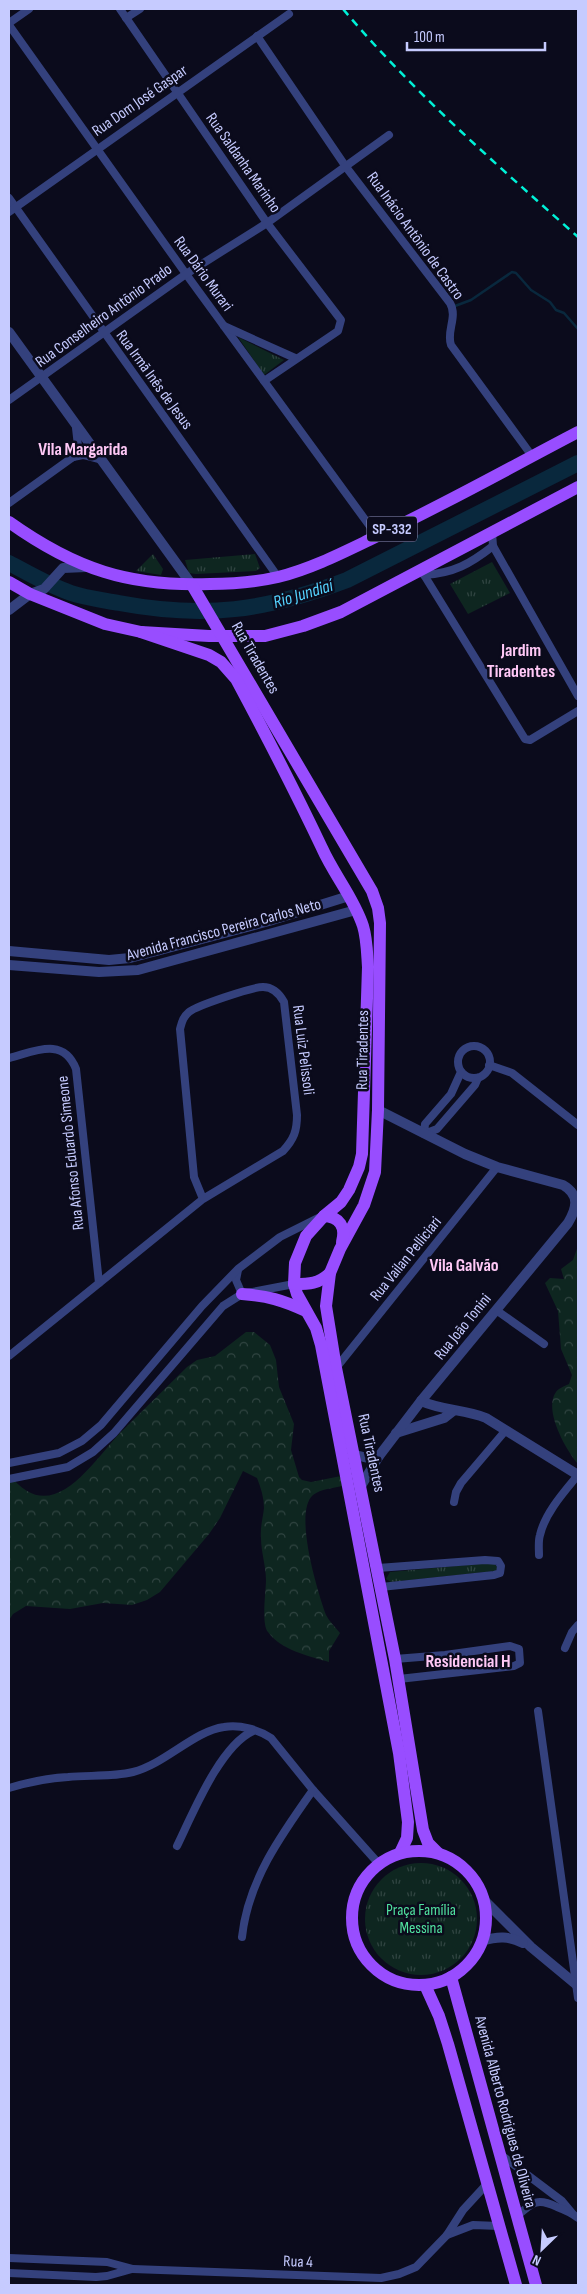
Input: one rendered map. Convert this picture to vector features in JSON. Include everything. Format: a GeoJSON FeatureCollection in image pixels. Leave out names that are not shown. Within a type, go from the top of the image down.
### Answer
{"type":"FeatureCollection","features":[{"type":"Feature","properties":{"kind":"main road","name":"SP-332"},"geometry":{"type":"LineString","coordinates":[[9,522],[47,548],[86,567],[130,580],[154,584],[241,583],[278,577],[314,566],[429,511],[578,432]]}},
{"type":"Feature","properties":{"kind":"main road"},"geometry":{"type":"LineString","coordinates":[[9,582],[30,594],[105,624],[141,632],[222,633],[265,636],[302,626],[341,612],[423,572],[492,532],[578,487]]}},
{"type":"Feature","properties":{"kind":"main road","name":"Rua Tiradentes"},"geometry":{"type":"LineString","coordinates":[[192,585],[222,633],[372,891],[378,908],[380,923],[377,1154],[371,1187],[364,1205],[330,1273],[326,1306],[336,1368],[395,1659],[422,1830],[428,1843],[438,1853]]}},
{"type":"Feature","properties":{"kind":"main road"},"geometry":{"type":"LineString","coordinates":[[44,589],[51,603]]}},
{"type":"Feature","properties":{"kind":"main road","name":"Rua Tiradentes"},"geometry":{"type":"LineString","coordinates":[[141,632],[209,655],[221,662],[236,679],[302,805],[322,850],[349,896],[360,908],[366,940],[368,967],[362,1154],[349,1190],[341,1202],[313,1227],[301,1246],[295,1263],[294,1284],[306,1312],[316,1328],[321,1345],[398,1753],[408,1822],[407,1838],[400,1853]]}},
{"type":"Feature","properties":{"kind":"main road"},"geometry":{"type":"LineString","coordinates":[[322,850],[331,857],[342,875],[351,874],[355,863]]}},
{"type":"Feature","properties":{"kind":"main road"},"geometry":{"type":"LineString","coordinates":[[372,891],[360,908],[380,923]]}},
{"type":"Feature","properties":{"kind":"main road"},"geometry":{"type":"LineString","coordinates":[[324,1216],[332,1216],[341,1223],[344,1236],[340,1250]]}},
{"type":"Feature","properties":{"kind":"main road"},"geometry":{"type":"LineString","coordinates":[[294,1284],[317,1282],[330,1273]]}},
{"type":"Feature","properties":{"kind":"main road"},"geometry":{"type":"LineString","coordinates":[[242,1294],[271,1297],[306,1312]]}},
{"type":"Feature","properties":{"kind":"main road"},"geometry":{"type":"LineString","coordinates":[[419,1850],[438,1853],[454,1860],[478,1884],[484,1900],[486,1921],[482,1941],[475,1955],[464,1968],[451,1977],[425,1985],[403,1983],[383,1974],[367,1960],[356,1941],[352,1920],[354,1898],[364,1879],[379,1864],[400,1853],[419,1850]]}},
{"type":"Feature","properties":{"kind":"main road","name":"Avenida Alberto Rodrigues de Oliveira"},"geometry":{"type":"LineString","coordinates":[[451,1977],[498,2153],[536,2285]]}},
{"type":"Feature","properties":{"kind":"main road"},"geometry":{"type":"LineString","coordinates":[[425,1985],[439,2016],[448,2044],[486,2185],[516,2285]]}},
{"type":"Feature","properties":{"kind":"street"},"geometry":{"type":"LineString","coordinates":[[9,24],[29,9]]}},
{"type":"Feature","properties":{"kind":"street","name":"Rua Saldanha Marinho"},"geometry":{"type":"LineString","coordinates":[[120,9],[267,223],[339,314],[341,325],[338,331],[295,358]]}},
{"type":"Feature","properties":{"kind":"street"},"geometry":{"type":"LineString","coordinates":[[126,18],[140,9]]}},
{"type":"Feature","properties":{"kind":"street","name":"Rua Dom José Gaspar"},"geometry":{"type":"LineString","coordinates":[[12,210],[289,14]]}},
{"type":"Feature","properties":{"kind":"street","name":"Rua Dário Murari"},"geometry":{"type":"LineString","coordinates":[[9,24],[96,149],[377,536]]}},
{"type":"Feature","properties":{"kind":"street","name":"Rua Inácio Antônio de Castro"},"geometry":{"type":"LineString","coordinates":[[257,36],[346,166],[450,303],[454,314],[449,339],[450,346],[532,456]]}},
{"type":"Feature","properties":{"kind":"street","name":"Rua Conselheiro Antônio Prado"},"geometry":{"type":"LineString","coordinates":[[9,400],[186,274],[267,223],[389,135]]}},
{"type":"Feature","properties":{"kind":"street","name":"Rua Irmã Inês de Jesus"},"geometry":{"type":"LineString","coordinates":[[9,198],[12,210],[104,333],[278,577]]}},
{"type":"Feature","properties":{"kind":"street"},"geometry":{"type":"LineString","coordinates":[[224,326],[295,358],[264,381]]}},
{"type":"Feature","properties":{"kind":"street","name":"Rua Tiradentes"},"geometry":{"type":"LineString","coordinates":[[9,332],[192,585]]}},
{"type":"Feature","properties":{"kind":"street"},"geometry":{"type":"LineString","coordinates":[[73,457],[79,440],[76,426]]}},
{"type":"Feature","properties":{"kind":"street"},"geometry":{"type":"LineString","coordinates":[[9,504],[73,457],[83,455],[102,460]]}},
{"type":"Feature","properties":{"kind":"street"},"geometry":{"type":"LineString","coordinates":[[492,532],[494,546],[578,696]]}},
{"type":"Feature","properties":{"kind":"street"},"geometry":{"type":"LineString","coordinates":[[423,572],[447,573],[473,562],[494,546]]}},
{"type":"Feature","properties":{"kind":"street"},"geometry":{"type":"LineString","coordinates":[[9,610],[30,594],[44,589],[63,568],[86,567]]}},
{"type":"Feature","properties":{"kind":"street"},"geometry":{"type":"LineString","coordinates":[[423,572],[525,739],[530,740],[578,711]]}},
{"type":"Feature","properties":{"kind":"street","name":"Avenida Francisco Pereira Carlos Neto"},"geometry":{"type":"LineString","coordinates":[[9,951],[109,960],[130,958],[269,921],[349,896]]}},
{"type":"Feature","properties":{"kind":"street","name":"Avenida Francisco Pereira Carlos Neto"},"geometry":{"type":"LineString","coordinates":[[9,965],[99,972],[138,970],[360,908]]}},
{"type":"Feature","properties":{"kind":"street"},"geometry":{"type":"LineString","coordinates":[[99,972],[112,969],[130,958]]}},
{"type":"Feature","properties":{"kind":"street","name":"Rua Luiz Pelissoli"},"geometry":{"type":"LineString","coordinates":[[9,1356],[202,1199],[283,1151],[292,1141],[297,1130],[297,1115],[284,1002],[280,994],[272,989],[264,987],[243,992],[191,1010],[182,1020],[180,1029],[194,1177],[202,1199]]}},
{"type":"Feature","properties":{"kind":"street"},"geometry":{"type":"LineString","coordinates":[[461,1072],[469,1078],[478,1078],[485,1074],[489,1065],[489,1056],[483,1049],[470,1047],[462,1051],[458,1059],[461,1072],[451,1094],[425,1124],[424,1134],[437,1130],[475,1085],[478,1078]]}},
{"type":"Feature","properties":{"kind":"street","name":"Rua Afonso Eduardo Simeone"},"geometry":{"type":"LineString","coordinates":[[9,1058],[47,1049],[57,1049],[65,1052],[72,1059],[76,1069],[99,1283]]}},
{"type":"Feature","properties":{"kind":"street"},"geometry":{"type":"LineString","coordinates":[[489,1065],[512,1073],[578,1125]]}},
{"type":"Feature","properties":{"kind":"street","name":"Rua João Tonini"},"geometry":{"type":"LineString","coordinates":[[361,1486],[379,1456],[421,1401],[568,1223],[575,1211],[576,1203],[571,1189],[564,1184],[497,1167],[465,1154],[378,1110]]}},
{"type":"Feature","properties":{"kind":"street","name":"Rua Vailan Pelliciari"},"geometry":{"type":"LineString","coordinates":[[336,1368],[497,1167]]}},
{"type":"Feature","properties":{"kind":"street"},"geometry":{"type":"LineString","coordinates":[[9,1463],[58,1453],[101,1425],[202,1306],[238,1268],[280,1237],[324,1216]]}},
{"type":"Feature","properties":{"kind":"street"},"geometry":{"type":"LineString","coordinates":[[238,1268],[236,1280],[242,1294]]}},
{"type":"Feature","properties":{"kind":"street"},"geometry":{"type":"LineString","coordinates":[[9,1479],[68,1467],[93,1452],[114,1433],[223,1306],[242,1294],[294,1284]]}},
{"type":"Feature","properties":{"kind":"street"},"geometry":{"type":"LineString","coordinates":[[496,1310],[544,1344]]}},
{"type":"Feature","properties":{"kind":"street"},"geometry":{"type":"LineString","coordinates":[[421,1401],[453,1411],[474,1413],[486,1418],[578,1475],[560,1496],[547,1519],[540,1536],[539,1555]]}},
{"type":"Feature","properties":{"kind":"street"},"geometry":{"type":"LineString","coordinates":[[396,1434],[444,1418],[453,1411]]}},
{"type":"Feature","properties":{"kind":"street"},"geometry":{"type":"LineString","coordinates":[[454,1502],[456,1492],[461,1483],[506,1430]]}},
{"type":"Feature","properties":{"kind":"street"},"geometry":{"type":"LineString","coordinates":[[355,1455],[368,1458],[379,1456]]}},
{"type":"Feature","properties":{"kind":"street"},"geometry":{"type":"LineString","coordinates":[[378,1568],[485,1560],[498,1561],[501,1566],[500,1573],[494,1575],[381,1587]]}},
{"type":"Feature","properties":{"kind":"street"},"geometry":{"type":"LineString","coordinates":[[566,1648],[572,1632],[578,1625]]}},
{"type":"Feature","properties":{"kind":"street"},"geometry":{"type":"LineString","coordinates":[[395,1659],[445,1655],[510,1646],[519,1649],[520,1654],[520,1663],[514,1666],[398,1679]]}},
{"type":"Feature","properties":{"kind":"street"},"geometry":{"type":"LineString","coordinates":[[538,1711],[578,1998]]}},
{"type":"Feature","properties":{"kind":"street"},"geometry":{"type":"LineString","coordinates":[[9,1788],[34,1781],[132,1772],[151,1766],[210,1731],[222,1727],[241,1726],[271,1738],[313,1790],[379,1864]]}},
{"type":"Feature","properties":{"kind":"street"},"geometry":{"type":"LineString","coordinates":[[177,1846],[205,1788],[241,1736],[253,1730]]}},
{"type":"Feature","properties":{"kind":"street"},"geometry":{"type":"LineString","coordinates":[[242,1937],[251,1897],[264,1866],[285,1829],[313,1790]]}},
{"type":"Feature","properties":{"kind":"street"},"geometry":{"type":"LineString","coordinates":[[484,1900],[531,1947],[577,1985]]}},
{"type":"Feature","properties":{"kind":"street"},"geometry":{"type":"LineString","coordinates":[[482,1941],[502,1936],[510,1937],[531,1947]]}},
{"type":"Feature","properties":{"kind":"street"},"geometry":{"type":"LineString","coordinates":[[498,2153],[562,2201],[575,2216]]}},
{"type":"Feature","properties":{"kind":"street","name":"Rua 4"},"geometry":{"type":"LineString","coordinates":[[9,2258],[107,2262],[134,2269],[381,2278],[399,2274],[416,2267],[447,2235],[463,2210],[486,2185]]}},
{"type":"Feature","properties":{"kind":"street"},"geometry":{"type":"LineString","coordinates":[[516,2217],[529,2205],[538,2201],[545,2201],[575,2216]]}},
{"type":"Feature","properties":{"kind":"street","name":"Rua 4"},"geometry":{"type":"LineString","coordinates":[[447,2235],[472,2225],[499,2226]]}},
{"type":"Feature","properties":{"kind":"street"},"geometry":{"type":"LineString","coordinates":[[37,2258],[37,2274]]}},
{"type":"Feature","properties":{"kind":"street"},"geometry":{"type":"LineString","coordinates":[[71,2276],[72,2260]]}},
{"type":"Feature","properties":{"kind":"street","name":"Rua 4"},"geometry":{"type":"LineString","coordinates":[[9,2273],[107,2276],[134,2269]]}},
{"type":"Feature","properties":{"kind":"green space"},"geometry":{"type":"Polygon","coordinates":[[[238,337],[284,360],[264,375],[238,337]]]}},
{"type":"Feature","properties":{"kind":"green space"},"geometry":{"type":"Polygon","coordinates":[[[153,554],[163,569],[161,575],[136,571],[153,554]]]}},
{"type":"Feature","properties":{"kind":"green space"},"geometry":{"type":"Polygon","coordinates":[[[255,554],[260,568],[256,571],[189,573],[185,560],[255,554]]]}},
{"type":"Feature","properties":{"kind":"green space"},"geometry":{"type":"Polygon","coordinates":[[[492,562],[510,593],[468,614],[450,584],[492,562]]]}},
{"type":"Feature","properties":{"kind":"green space"},"geometry":{"type":"Polygon","coordinates":[[[578,1246],[578,1464],[562,1440],[552,1409],[556,1392],[569,1384],[572,1375],[561,1349],[558,1311],[545,1283],[550,1278],[564,1279],[561,1269],[573,1260],[578,1246]]]}},
{"type":"Feature","properties":{"kind":"green space"},"geometry":{"type":"Polygon","coordinates":[[[246,1332],[254,1332],[270,1345],[276,1360],[279,1387],[294,1424],[291,1450],[299,1477],[302,1480],[311,1482],[341,1476],[342,1486],[323,1490],[313,1495],[307,1504],[305,1518],[309,1553],[318,1589],[326,1615],[340,1633],[329,1651],[329,1662],[287,1648],[273,1638],[266,1628],[264,1615],[266,1575],[261,1534],[263,1500],[257,1478],[243,1471],[220,1518],[209,1534],[160,1592],[147,1600],[132,1605],[103,1603],[70,1609],[26,1606],[13,1614],[9,1620],[9,1474],[25,1490],[41,1496],[56,1494],[70,1486],[84,1474],[121,1432],[187,1367],[197,1360],[215,1356],[246,1332]]]}},
{"type":"Feature","properties":{"kind":"green space"},"geometry":{"type":"Polygon","coordinates":[[[495,1564],[498,1568],[495,1571],[391,1582],[386,1579],[390,1572],[495,1564]]]}},
{"type":"Feature","properties":{"kind":"green space","name":"Praça Família Messina"},"geometry":{"type":"Polygon","coordinates":[[[421,1863],[443,1867],[461,1879],[473,1897],[477,1919],[473,1941],[461,1959],[443,1971],[421,1975],[399,1971],[381,1959],[369,1941],[365,1919],[369,1897],[381,1879],[399,1867],[421,1863]]]}},
{"type":"Feature","properties":{"kind":"waterway"},"geometry":{"type":"LineString","coordinates":[[455,306],[471,300],[512,272],[516,273],[531,290],[550,302],[556,310],[564,313],[578,329]]}},
{"type":"Feature","properties":{"kind":"waterway","name":"Rio Jundiaí"},"geometry":{"type":"LineString","coordinates":[[9,563],[71,593],[119,603],[179,611],[235,609],[262,605],[317,591],[347,580],[578,463]]}},
{"type":"Feature","properties":{"kind":"railway"},"geometry":{"type":"LineString","coordinates":[[343,9],[427,99],[486,155],[578,237]]}},
{"type":"Feature","properties":{"kind":"district","name":"Vila Margarida"},"geometry":{"type":"Point","coordinates":[83,449]}},
{"type":"Feature","properties":{"kind":"district","name":"Jardim Tiradentes"},"geometry":{"type":"Point","coordinates":[521,660]}},
{"type":"Feature","properties":{"kind":"district","name":"Vila Galvão"},"geometry":{"type":"Point","coordinates":[464,1265]}},
{"type":"Feature","properties":{"kind":"district","name":"Residencial H"},"geometry":{"type":"Point","coordinates":[468,1661]}}]}
